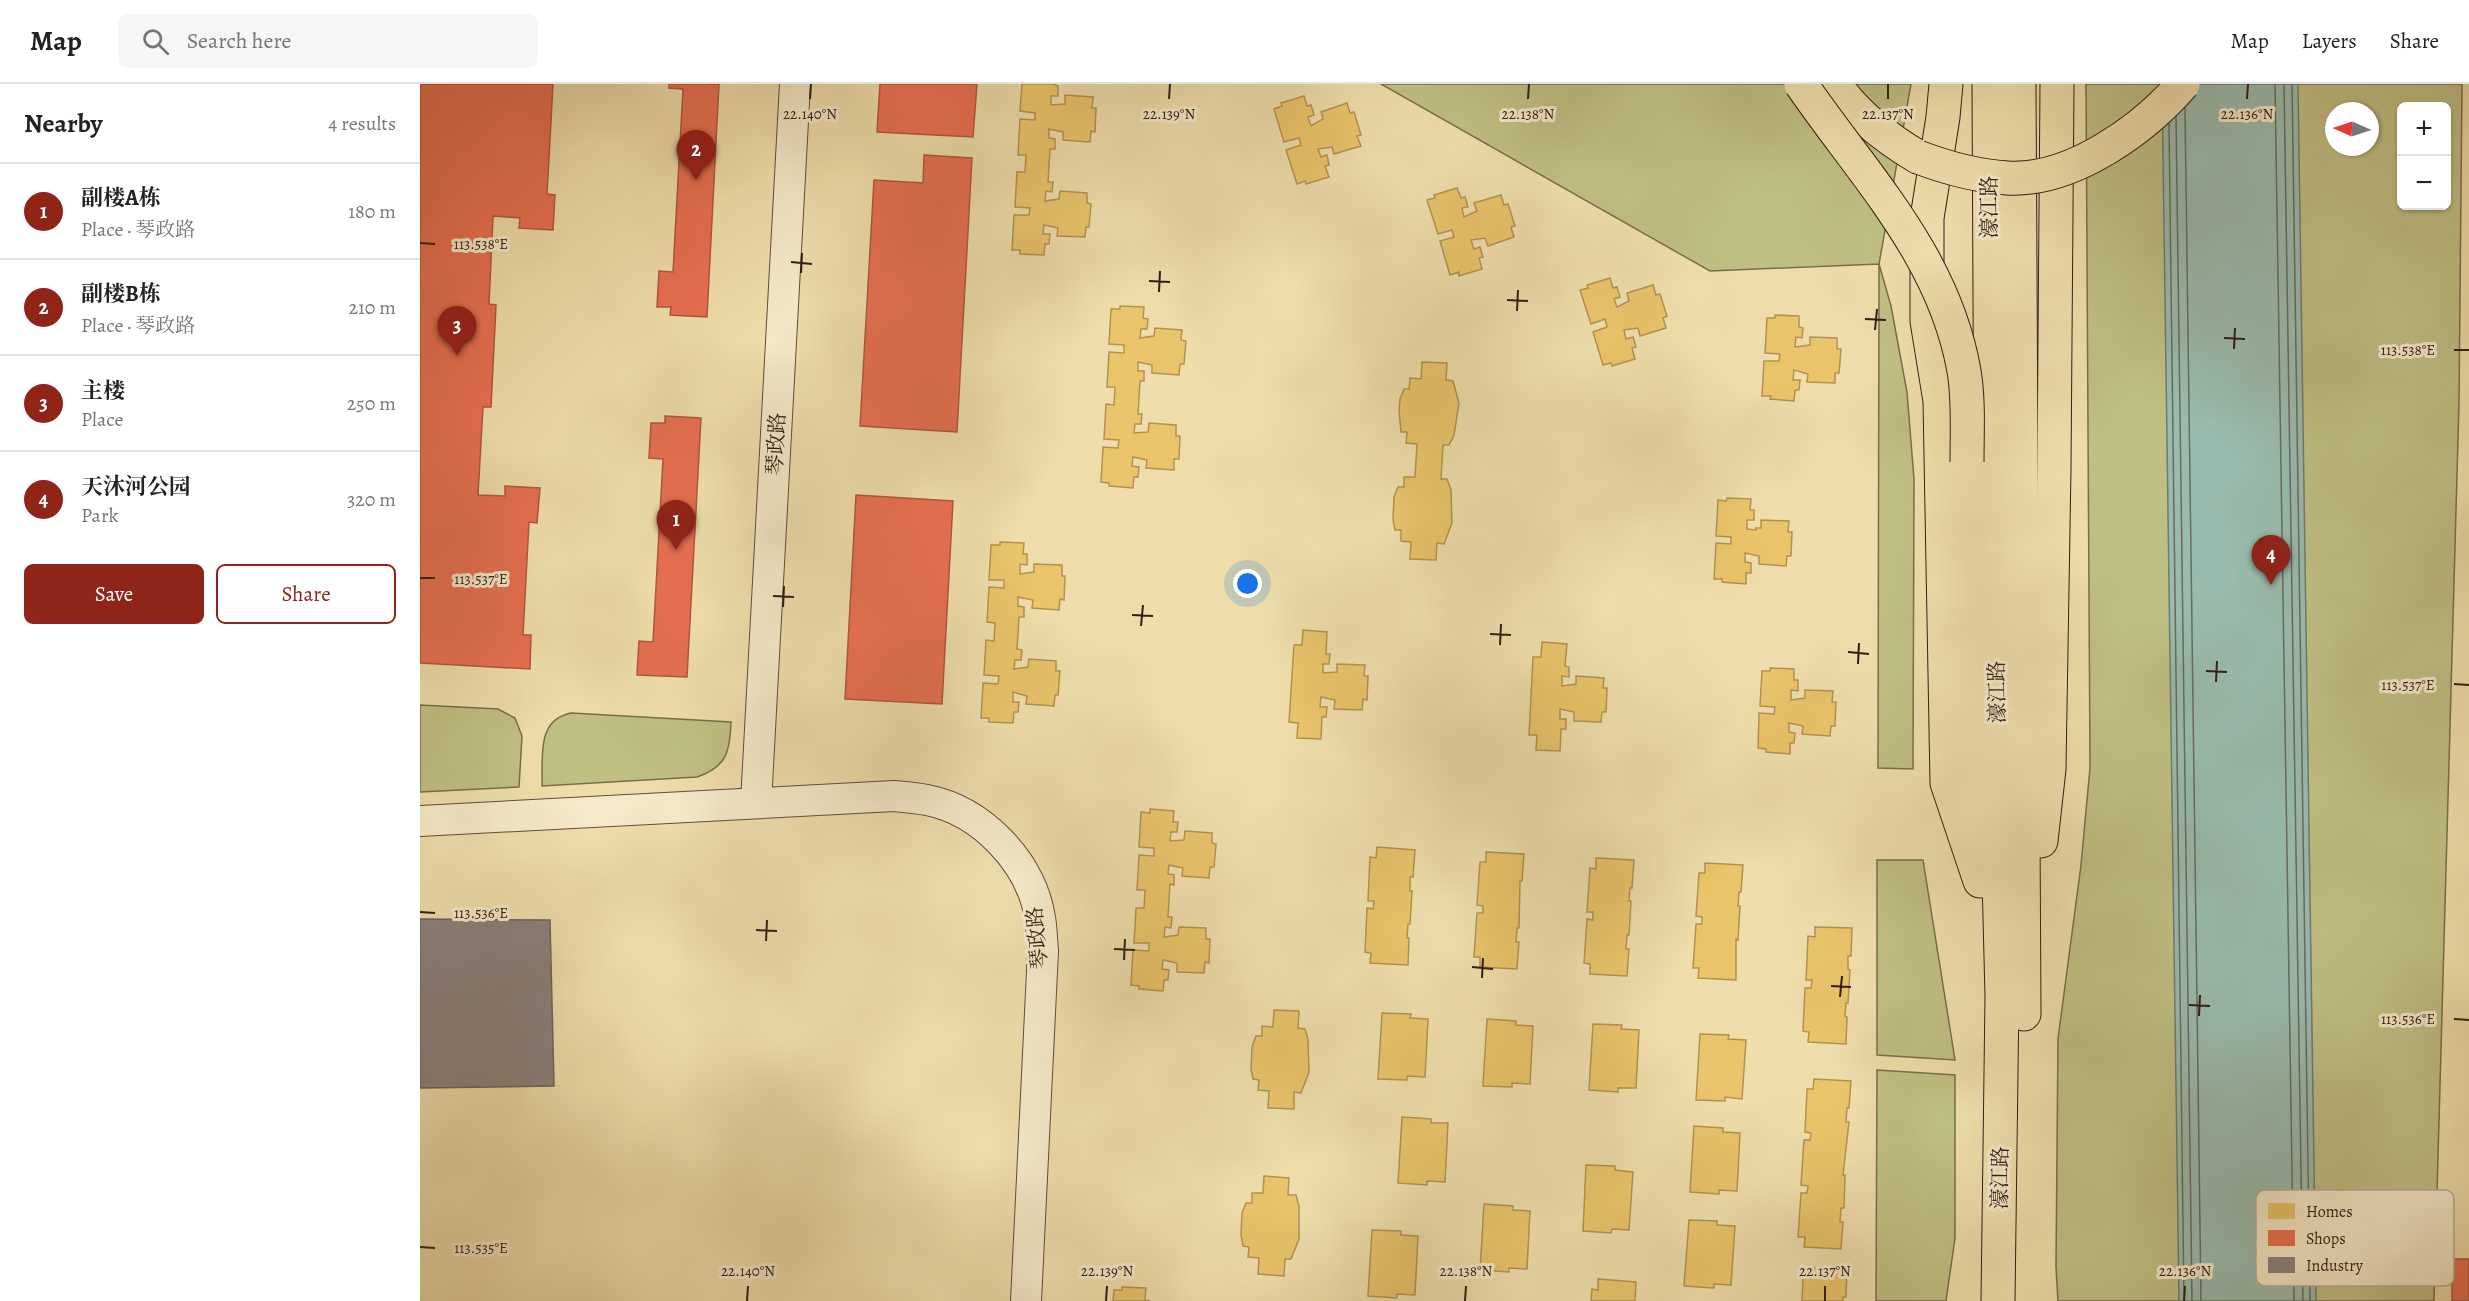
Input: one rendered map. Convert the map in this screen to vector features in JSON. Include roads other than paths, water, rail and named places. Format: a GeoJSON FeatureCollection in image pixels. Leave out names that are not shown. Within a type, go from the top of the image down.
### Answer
{"type":"FeatureCollection","features":[{"type":"Feature","properties":{"kind":"main road"},"geometry":{"type":"LineString","coordinates":[[1801,84],[1911,234],[1935,281],[1956,335],[1964,371],[1967,462],[1966,695],[1980,881]]}},
{"type":"Feature","properties":{"kind":"main road"},"geometry":{"type":"LineString","coordinates":[[1835,84],[1870,122],[1898,145],[1918,157],[1952,170],[2008,178],[2040,176],[2072,166],[2108,147],[2144,123],[2183,84]]}},
{"type":"Feature","properties":{"kind":"main road"},"geometry":{"type":"LineString","coordinates":[[1946,84],[1927,218],[1927,321],[1940,401],[1947,783],[1980,881],[2014,996]]}},
{"type":"Feature","properties":{"kind":"main road","name":"濠江路"},"geometry":{"type":"LineString","coordinates":[[1989,84],[2006,511],[2019,1301]]}},
{"type":"Feature","properties":{"kind":"main road","name":"濠江路"},"geometry":{"type":"LineString","coordinates":[[2006,511],[2019,84]]}},
{"type":"Feature","properties":{"kind":"main road"},"geometry":{"type":"LineString","coordinates":[[2014,996],[2049,770],[2057,84]]}},
{"type":"Feature","properties":{"kind":"main road","name":"濠江路"},"geometry":{"type":"LineString","coordinates":[[1998,1301],[2014,996]]}},
{"type":"Feature","properties":{"kind":"street","name":"琴政路"},"geometry":{"type":"LineString","coordinates":[[756,803],[795,84]]}},
{"type":"Feature","properties":{"kind":"street","name":"琴政路"},"geometry":{"type":"LineString","coordinates":[[420,821],[894,796],[928,800],[960,812],[988,830],[1012,855],[1030,884],[1040,917],[1043,951],[1026,1301]]}},
{"type":"Feature","properties":{"kind":"water"},"geometry":{"type":"Polygon","coordinates":[[[2162,84],[2298,84],[2314,1190],[2256,1190],[2256,1286],[2316,1286],[2316,1301],[2179,1301],[2162,84]]]}},
{"type":"Feature","properties":{"kind":"place","name":"副楼B栋"},"geometry":{"type":"Point","coordinates":[696,180]}},
{"type":"Feature","properties":{"kind":"place","name":"主楼"},"geometry":{"type":"Point","coordinates":[457,356]}},
{"type":"Feature","properties":{"kind":"place","name":"副楼A栋"},"geometry":{"type":"Point","coordinates":[676,550]}},
{"type":"Feature","properties":{"kind":"place","name":"天沐河公园"},"geometry":{"type":"Point","coordinates":[2271,585]}}]}
